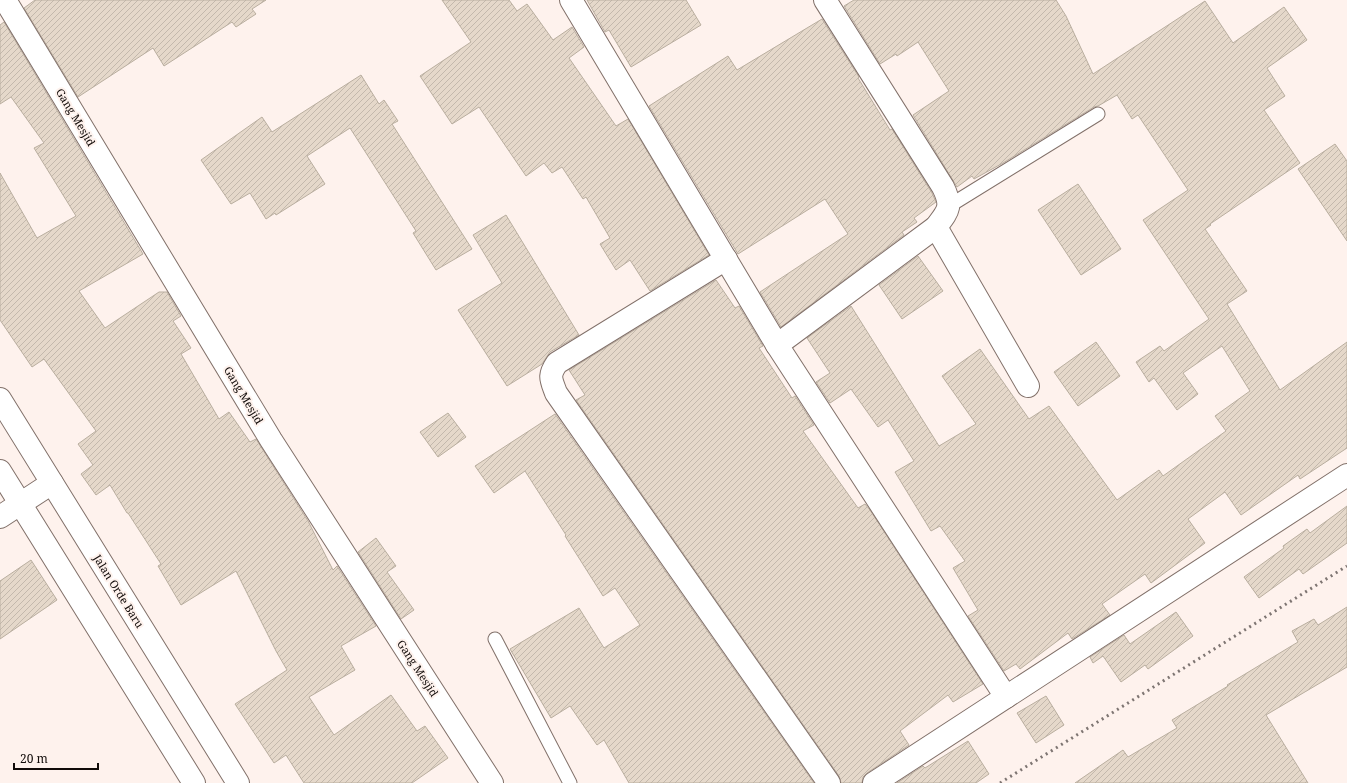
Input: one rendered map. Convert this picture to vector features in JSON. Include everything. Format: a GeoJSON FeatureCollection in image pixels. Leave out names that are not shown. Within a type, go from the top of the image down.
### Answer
{"type":"FeatureCollection","features":[{"type":"Feature","properties":{"kind":"street","name":"Gang Mesjid"},"geometry":{"type":"LineString","coordinates":[[5,0],[271,440],[492,783]]}},
{"type":"Feature","properties":{"kind":"street"},"geometry":{"type":"LineString","coordinates":[[571,0],[777,345],[1006,697]]}},
{"type":"Feature","properties":{"kind":"street"},"geometry":{"type":"LineString","coordinates":[[777,345],[936,227],[949,206],[943,187],[825,0]]}},
{"type":"Feature","properties":{"kind":"street"},"geometry":{"type":"LineString","coordinates":[[936,227],[1028,386]]}},
{"type":"Feature","properties":{"kind":"street"},"geometry":{"type":"LineString","coordinates":[[726,259],[557,363],[552,371],[551,379],[556,393],[829,783]]}},
{"type":"Feature","properties":{"kind":"street","name":"Jalan Orde Baru"},"geometry":{"type":"LineString","coordinates":[[0,399],[238,783]]}},
{"type":"Feature","properties":{"kind":"street"},"geometry":{"type":"LineString","coordinates":[[874,783],[1347,475]]}},
{"type":"Feature","properties":{"kind":"street"},"geometry":{"type":"LineString","coordinates":[[8,488],[52,483]]}},
{"type":"Feature","properties":{"kind":"street"},"geometry":{"type":"LineString","coordinates":[[0,517],[8,488]]}},
{"type":"Feature","properties":{"kind":"street"},"geometry":{"type":"LineString","coordinates":[[8,488],[194,783]]}},
{"type":"Feature","properties":{"kind":"lane"},"geometry":{"type":"LineString","coordinates":[[949,206],[1098,114]]}},
{"type":"Feature","properties":{"kind":"lane"},"geometry":{"type":"LineString","coordinates":[[495,639],[570,783]]}},
{"type":"Feature","properties":{"kind":"building"},"geometry":{"type":"Polygon","coordinates":[[[35,0],[266,0],[252,9],[256,14],[236,27],[232,22],[164,66],[153,48],[78,97],[24,8],[35,0]]]}},
{"type":"Feature","properties":{"kind":"building"},"geometry":{"type":"Polygon","coordinates":[[[442,0],[509,0],[517,11],[527,4],[553,40],[572,27],[584,47],[569,58],[616,126],[628,119],[709,255],[650,291],[630,260],[616,270],[600,244],[610,238],[586,197],[583,199],[562,167],[552,173],[544,163],[526,176],[479,107],[452,124],[420,76],[471,42],[442,0]]]}},
{"type":"Feature","properties":{"kind":"building"},"geometry":{"type":"Polygon","coordinates":[[[587,0],[686,0],[701,25],[631,67],[609,30],[605,32],[587,0]]]}},
{"type":"Feature","properties":{"kind":"building"},"geometry":{"type":"Polygon","coordinates":[[[854,0],[1056,0],[1066,16],[1093,74],[1205,1],[1233,43],[1284,7],[1307,40],[1267,68],[1285,96],[1264,110],[1300,163],[1210,224],[1211,225],[1205,229],[1247,291],[1227,304],[1280,390],[1347,342],[1347,448],[1300,479],[1298,475],[1241,515],[1225,492],[1188,519],[1205,543],[1151,583],[1145,574],[1102,604],[1110,615],[1072,639],[1068,633],[1020,669],[1016,664],[1004,671],[968,616],[978,610],[953,568],[965,561],[940,526],[931,531],[895,472],[914,461],[888,420],[878,427],[851,389],[830,403],[816,382],[830,373],[807,338],[851,306],[939,446],[976,424],[942,376],[980,349],[1029,419],[1049,406],[1117,500],[1159,470],[1163,476],[1226,431],[1215,416],[1250,391],[1222,346],[1183,373],[1198,394],[1177,410],[1154,378],[1149,382],[1136,362],[1160,346],[1164,351],[1209,319],[1143,220],[1188,190],[1138,115],[1132,119],[1117,95],[1094,107],[1003,163],[974,179],[972,176],[957,187],[913,115],[949,91],[918,42],[897,56],[896,54],[880,64],[844,6],[854,0]]]}},
{"type":"Feature","properties":{"kind":"building"},"geometry":{"type":"Polygon","coordinates":[[[822,19],[859,77],[858,78],[890,130],[892,129],[932,193],[936,202],[914,218],[917,222],[902,232],[904,235],[781,327],[760,292],[848,234],[825,199],[738,254],[649,106],[728,56],[737,70],[822,19]]]}},
{"type":"Feature","properties":{"kind":"building"},"geometry":{"type":"Polygon","coordinates":[[[4,22],[143,254],[79,291],[105,328],[159,292],[167,292],[181,316],[173,321],[191,348],[181,354],[219,419],[229,412],[250,442],[256,439],[308,521],[333,570],[337,566],[376,626],[341,646],[355,670],[309,697],[334,735],[391,695],[417,731],[425,726],[448,758],[412,783],[304,783],[286,755],[274,763],[235,704],[287,670],[236,571],[181,605],[158,566],[161,564],[110,485],[96,495],[81,474],[93,465],[78,444],[96,431],[44,359],[32,367],[0,320],[0,173],[37,238],[76,216],[34,148],[44,143],[11,97],[0,104],[0,25],[4,22]]]}},
{"type":"Feature","properties":{"kind":"building"},"geometry":{"type":"Polygon","coordinates":[[[361,75],[379,104],[384,100],[398,121],[392,124],[472,249],[436,270],[413,233],[416,231],[350,128],[307,156],[325,184],[276,215],[275,213],[266,219],[250,193],[231,204],[201,160],[262,117],[272,132],[361,75]]]}},
{"type":"Feature","properties":{"kind":"building"},"geometry":{"type":"Polygon","coordinates":[[[1335,144],[1347,161],[1347,241],[1298,169],[1335,144]]]}},
{"type":"Feature","properties":{"kind":"building"},"geometry":{"type":"Polygon","coordinates":[[[1078,184],[1121,249],[1081,275],[1038,210],[1078,184]]]}},
{"type":"Feature","properties":{"kind":"building"},"geometry":{"type":"Polygon","coordinates":[[[506,215],[579,335],[550,352],[542,364],[507,386],[458,310],[502,283],[473,235],[506,215]]]}},
{"type":"Feature","properties":{"kind":"building"},"geometry":{"type":"Polygon","coordinates":[[[918,256],[943,291],[902,319],[879,285],[918,256]]]}},
{"type":"Feature","properties":{"kind":"building"},"geometry":{"type":"Polygon","coordinates":[[[716,280],[735,308],[739,306],[763,346],[759,348],[792,398],[795,396],[814,425],[803,431],[858,508],[865,504],[870,510],[983,684],[953,702],[948,695],[900,731],[909,745],[867,773],[863,777],[862,783],[841,783],[839,776],[576,400],[585,395],[569,370],[716,280]]]}},
{"type":"Feature","properties":{"kind":"building"},"geometry":{"type":"Polygon","coordinates":[[[1096,342],[1120,376],[1078,406],[1054,372],[1096,342]]]}},
{"type":"Feature","properties":{"kind":"building"},"geometry":{"type":"Polygon","coordinates":[[[448,413],[466,437],[438,457],[420,432],[448,413]]]}},
{"type":"Feature","properties":{"kind":"building"},"geometry":{"type":"Polygon","coordinates":[[[555,414],[814,783],[629,783],[604,740],[597,745],[570,706],[551,718],[510,649],[579,608],[604,648],[640,625],[615,588],[603,596],[525,471],[494,493],[475,466],[555,414]]]}},
{"type":"Feature","properties":{"kind":"building"},"geometry":{"type":"Polygon","coordinates":[[[1347,506],[1347,543],[1303,574],[1299,569],[1259,598],[1244,577],[1307,529],[1310,533],[1347,506]]]}},
{"type":"Feature","properties":{"kind":"building"},"geometry":{"type":"Polygon","coordinates":[[[376,538],[396,566],[387,572],[414,610],[401,619],[358,552],[376,538]]]}},
{"type":"Feature","properties":{"kind":"building"},"geometry":{"type":"Polygon","coordinates":[[[31,560],[57,600],[0,639],[0,581],[31,560]]]}},
{"type":"Feature","properties":{"kind":"building"},"geometry":{"type":"Polygon","coordinates":[[[1347,607],[1347,667],[1266,715],[1308,783],[1075,783],[1123,750],[1128,757],[1177,728],[1172,720],[1298,642],[1292,631],[1314,619],[1318,625],[1347,607]]]}},
{"type":"Feature","properties":{"kind":"building"},"geometry":{"type":"Polygon","coordinates":[[[1176,612],[1193,636],[1148,669],[1145,665],[1121,682],[1103,656],[1093,663],[1090,657],[1124,635],[1130,644],[1176,612]]]}},
{"type":"Feature","properties":{"kind":"building"},"geometry":{"type":"Polygon","coordinates":[[[1046,696],[1064,725],[1036,743],[1017,713],[1046,696]]]}},
{"type":"Feature","properties":{"kind":"building"},"geometry":{"type":"Polygon","coordinates":[[[968,741],[989,774],[976,783],[897,783],[923,766],[925,768],[968,741]]]}},
{"type":"Feature","properties":{"kind":"railway"},"geometry":{"type":"LineString","coordinates":[[1000,783],[1347,566]]}}]}
